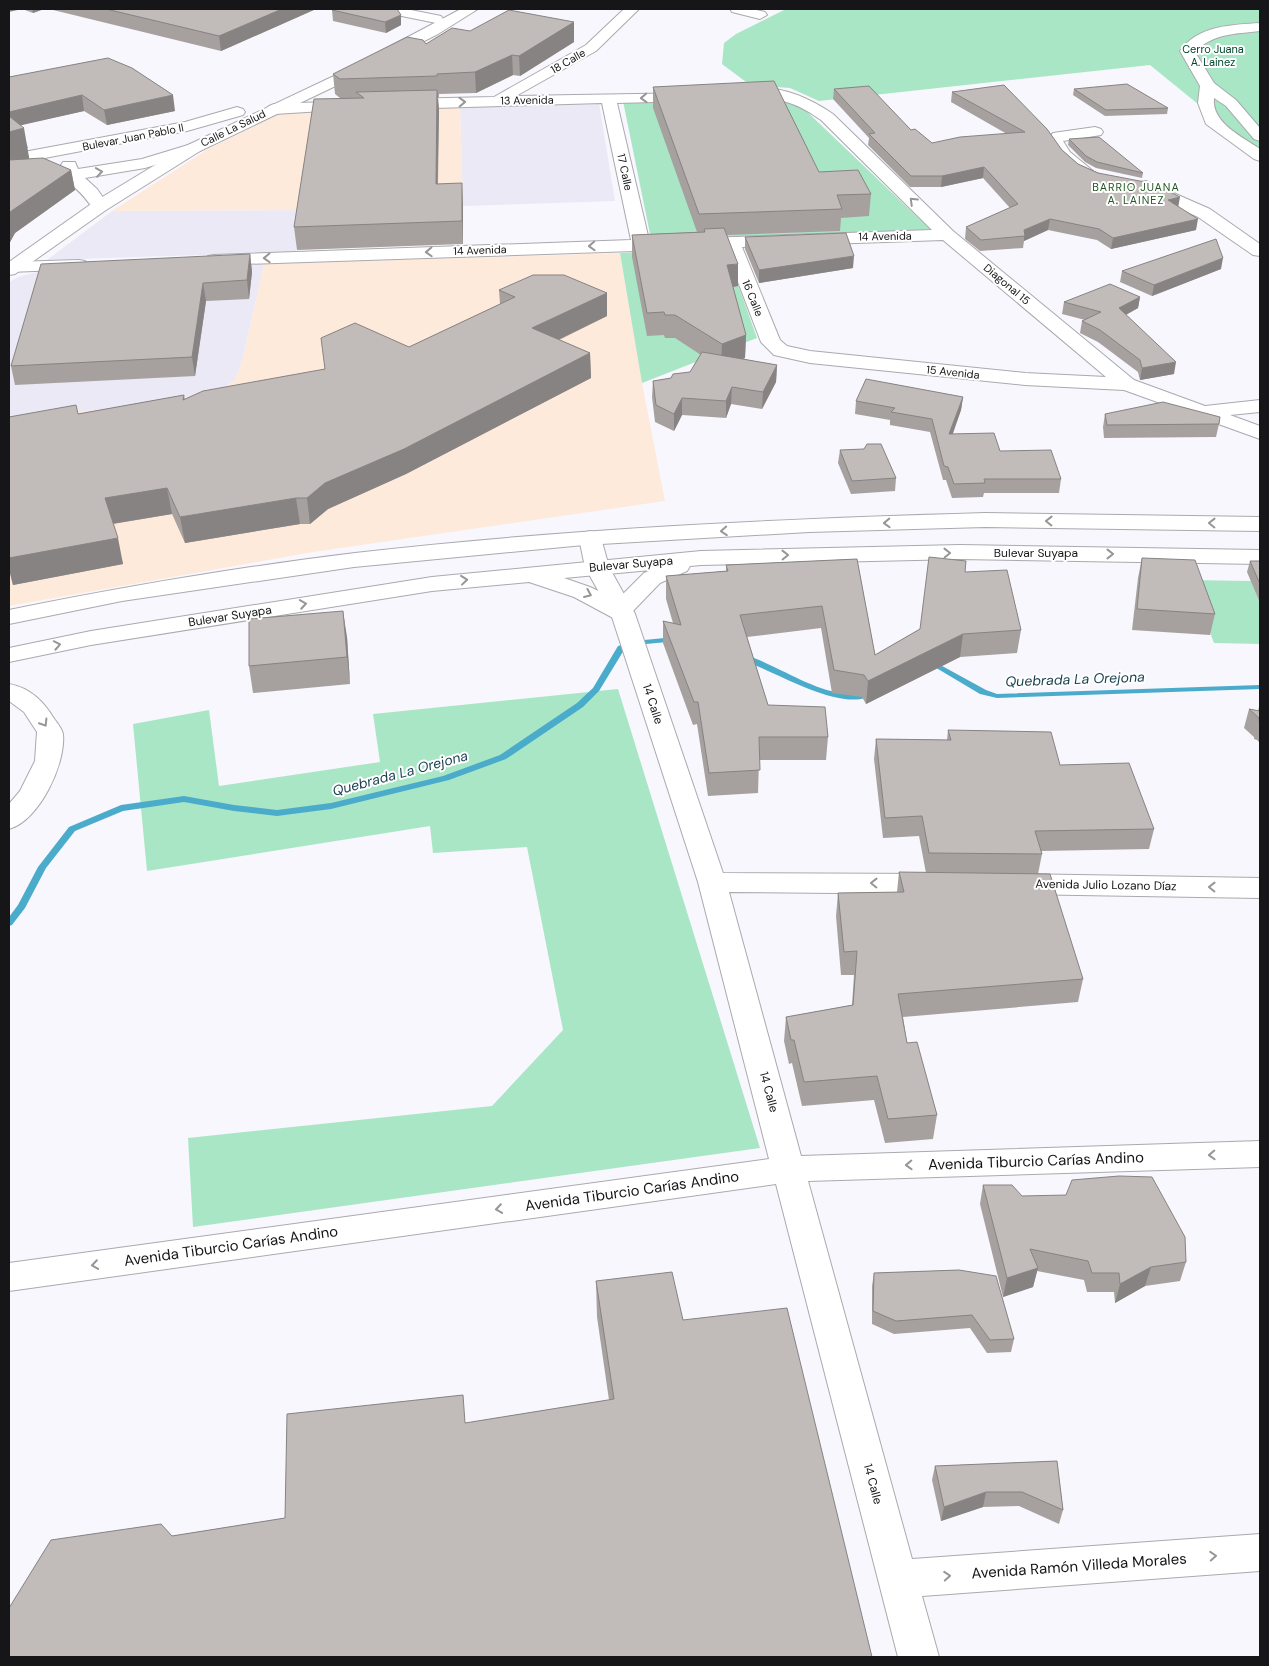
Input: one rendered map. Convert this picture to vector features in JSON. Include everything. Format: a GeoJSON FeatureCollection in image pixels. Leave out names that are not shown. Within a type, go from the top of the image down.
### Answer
{"type":"FeatureCollection","features":[{"type":"Feature","properties":{"kind":"street"},"geometry":{"type":"LineString","coordinates":[[388,9],[436,19]]}},
{"type":"Feature","properties":{"kind":"street","name":"Calle La Salud"},"geometry":{"type":"LineString","coordinates":[[255,106],[310,82],[436,19],[452,9]]}},
{"type":"Feature","properties":{"kind":"street","name":"Calle La Salud"},"geometry":{"type":"LineString","coordinates":[[10,269],[100,206],[194,148],[428,34],[471,9]]}},
{"type":"Feature","properties":{"kind":"street","name":"18 Calle"},"geometry":{"type":"LineString","coordinates":[[496,101],[591,48],[632,9]]}},
{"type":"Feature","properties":{"kind":"street"},"geometry":{"type":"LineString","coordinates":[[736,9],[760,15]]}},
{"type":"Feature","properties":{"kind":"street"},"geometry":{"type":"LineString","coordinates":[[1260,27],[1220,31],[1197,40],[1187,51],[1208,86],[1231,103],[1252,130],[1260,136]]}},
{"type":"Feature","properties":{"kind":"street"},"geometry":{"type":"LineString","coordinates":[[1208,86],[1206,103],[1214,124],[1260,156]]}},
{"type":"Feature","properties":{"kind":"street","name":"Diagonal 15"},"geometry":{"type":"LineString","coordinates":[[728,94],[780,94],[807,102],[827,117],[948,235],[1127,384],[1260,434]]}},
{"type":"Feature","properties":{"kind":"street","name":"13 Avenida"},"geometry":{"type":"LineString","coordinates":[[390,105],[708,95]]}},
{"type":"Feature","properties":{"kind":"street","name":"17 Calle"},"geometry":{"type":"LineString","coordinates":[[609,99],[640,245]]}},
{"type":"Feature","properties":{"kind":"street"},"geometry":{"type":"LineString","coordinates":[[274,109],[370,105]]}},
{"type":"Feature","properties":{"kind":"street","name":"Bulevar Juan Pablo II"},"geometry":{"type":"LineString","coordinates":[[9,174],[31,163],[102,143],[187,126],[255,106]]}},
{"type":"Feature","properties":{"kind":"street"},"geometry":{"type":"LineString","coordinates":[[223,134],[228,125],[225,116]]}},
{"type":"Feature","properties":{"kind":"street"},"geometry":{"type":"LineString","coordinates":[[1095,132],[1059,136],[1055,140],[1064,155],[1082,170],[1099,177]]}},
{"type":"Feature","properties":{"kind":"street"},"geometry":{"type":"LineString","coordinates":[[100,206],[91,193],[71,175],[68,168],[71,160],[78,153],[102,143]]}},
{"type":"Feature","properties":{"kind":"street","name":"Bulevar Juan Pablo II"},"geometry":{"type":"LineString","coordinates":[[9,160],[31,163],[71,175],[124,168],[194,148]]}},
{"type":"Feature","properties":{"kind":"street"},"geometry":{"type":"LineString","coordinates":[[1131,184],[1155,189],[1204,213],[1260,255]]}},
{"type":"Feature","properties":{"kind":"street","name":"14 Avenida"},"geometry":{"type":"LineString","coordinates":[[202,260],[948,235]]}},
{"type":"Feature","properties":{"kind":"street","name":"16 Calle"},"geometry":{"type":"LineString","coordinates":[[731,241],[771,342],[781,351]]}},
{"type":"Feature","properties":{"kind":"street"},"geometry":{"type":"LineString","coordinates":[[10,269],[92,264]]}},
{"type":"Feature","properties":{"kind":"street","name":"15 Avenida"},"geometry":{"type":"LineString","coordinates":[[781,351],[810,357],[982,375],[1127,384]]}},
{"type":"Feature","properties":{"kind":"street"},"geometry":{"type":"LineString","coordinates":[[1202,412],[1260,406]]}},
{"type":"Feature","properties":{"kind":"street","name":"Bulevar Suyapa"},"geometry":{"type":"LineString","coordinates":[[9,617],[122,594],[354,560],[590,538],[810,525],[985,520],[1260,524]]}},
{"type":"Feature","properties":{"kind":"street","name":"14 Calle"},"geometry":{"type":"LineString","coordinates":[[590,538],[596,567],[627,626],[712,882],[790,1169],[918,1657]]}},
{"type":"Feature","properties":{"kind":"street","name":"Bulevar Suyapa"},"geometry":{"type":"LineString","coordinates":[[9,655],[91,638],[432,584],[701,558],[960,552],[1260,557]]}},
{"type":"Feature","properties":{"kind":"street"},"geometry":{"type":"LineString","coordinates":[[525,574],[570,587],[604,601],[627,626],[652,578],[670,569],[701,558]]}},
{"type":"Feature","properties":{"kind":"street"},"geometry":{"type":"LineString","coordinates":[[9,691],[34,707],[50,732],[48,761],[32,795],[9,820]]}},
{"type":"Feature","properties":{"kind":"street"},"geometry":{"type":"LineString","coordinates":[[712,882],[959,884]]}},
{"type":"Feature","properties":{"kind":"street","name":"Avenida Julio Lozano Díaz"},"geometry":{"type":"LineString","coordinates":[[989,884],[1260,888]]}},
{"type":"Feature","properties":{"kind":"street","name":"Avenida Tiburcio Carías Andino"},"geometry":{"type":"LineString","coordinates":[[9,1277],[790,1169],[1260,1154]]}},
{"type":"Feature","properties":{"kind":"street","name":"Avenida Ramón Villeda Morales"},"geometry":{"type":"LineString","coordinates":[[898,1580],[1260,1553]]}},
{"type":"Feature","properties":{"kind":"shaded area"},"geometry":{"type":"Polygon","coordinates":[[[599,103],[615,201],[463,206],[460,107],[599,103]]]}},
{"type":"Feature","properties":{"kind":"shaded area"},"geometry":{"type":"Polygon","coordinates":[[[460,107],[463,206],[303,210],[112,211],[208,149],[281,113],[460,107]]]}},
{"type":"Feature","properties":{"kind":"shaded area"},"geometry":{"type":"Polygon","coordinates":[[[303,210],[296,252],[47,260],[112,211],[303,210]]]}},
{"type":"Feature","properties":{"kind":"shaded area"},"geometry":{"type":"Polygon","coordinates":[[[620,253],[642,383],[665,501],[313,552],[9,606],[9,421],[191,398],[219,391],[235,380],[243,358],[264,264],[620,253]]]}},
{"type":"Feature","properties":{"kind":"shaded area"},"geometry":{"type":"Polygon","coordinates":[[[264,264],[243,358],[235,380],[219,391],[191,398],[9,421],[9,282],[21,276],[37,272],[264,264]]]}},
{"type":"Feature","properties":{"kind":"green space","name":"Cerro Juana A. Lainez"},"geometry":{"type":"Polygon","coordinates":[[[786,9],[1260,9],[1260,150],[1252,148],[1150,65],[819,101],[790,88],[750,85],[722,64],[724,43],[736,34],[786,9]]]}},
{"type":"Feature","properties":{"kind":"green space"},"geometry":{"type":"Polygon","coordinates":[[[768,96],[801,106],[932,231],[651,239],[623,101],[768,96]]]}},
{"type":"Feature","properties":{"kind":"green space"},"geometry":{"type":"Polygon","coordinates":[[[725,248],[757,338],[642,383],[620,253],[725,248]]]}},
{"type":"Feature","properties":{"kind":"green space"},"geometry":{"type":"Polygon","coordinates":[[[1190,580],[1251,581],[1260,603],[1260,644],[1214,643],[1190,580]]]}},
{"type":"Feature","properties":{"kind":"green space"},"geometry":{"type":"Polygon","coordinates":[[[618,689],[760,1148],[193,1227],[188,1138],[492,1106],[563,1030],[527,847],[433,853],[430,826],[147,871],[133,724],[209,710],[219,786],[380,762],[373,714],[618,689]]]}},
{"type":"Feature","properties":{"kind":"building"},"geometry":{"type":"Polygon","coordinates":[[[106,9],[282,9],[219,36],[106,9]]]}},
{"type":"Feature","properties":{"kind":"building"},"geometry":{"type":"Polygon","coordinates":[[[397,9],[401,15],[385,22],[332,10],[397,9]]]}},
{"type":"Feature","properties":{"kind":"building"},"geometry":{"type":"Polygon","coordinates":[[[509,10],[574,22],[519,56],[512,55],[475,72],[437,74],[437,76],[340,79],[333,74],[407,37],[423,40],[426,44],[452,28],[470,31],[509,10]]]}},
{"type":"Feature","properties":{"kind":"building"},"geometry":{"type":"Polygon","coordinates":[[[108,58],[132,68],[173,95],[104,110],[82,95],[9,112],[9,77],[108,58]]]}},
{"type":"Feature","properties":{"kind":"building"},"geometry":{"type":"Polygon","coordinates":[[[774,81],[819,172],[858,170],[871,194],[837,195],[842,209],[699,214],[653,87],[774,81]]]}},
{"type":"Feature","properties":{"kind":"building"},"geometry":{"type":"Polygon","coordinates":[[[1127,84],[1168,108],[1106,110],[1074,89],[1127,84]]]}},
{"type":"Feature","properties":{"kind":"building"},"geometry":{"type":"Polygon","coordinates":[[[1004,85],[1047,129],[1062,150],[1078,164],[1098,173],[1145,182],[1166,190],[1180,197],[1168,200],[1198,219],[1113,238],[1099,229],[1050,219],[1024,230],[1025,236],[981,240],[966,227],[1018,204],[984,167],[942,176],[911,176],[869,134],[875,133],[834,89],[869,86],[911,130],[915,129],[932,143],[960,137],[1025,132],[952,92],[1004,85]]]}},
{"type":"Feature","properties":{"kind":"building"},"geometry":{"type":"Polygon","coordinates":[[[437,90],[436,184],[462,183],[462,221],[294,227],[314,99],[364,98],[356,92],[437,90]]]}},
{"type":"Feature","properties":{"kind":"building"},"geometry":{"type":"Polygon","coordinates":[[[9,116],[24,128],[9,132],[9,116]]]}},
{"type":"Feature","properties":{"kind":"building"},"geometry":{"type":"Polygon","coordinates":[[[1099,137],[1143,173],[1097,162],[1086,156],[1069,139],[1099,137]]]}},
{"type":"Feature","properties":{"kind":"building"},"geometry":{"type":"Polygon","coordinates":[[[43,158],[71,170],[9,214],[9,160],[43,158]]]}},
{"type":"Feature","properties":{"kind":"building"},"geometry":{"type":"Polygon","coordinates":[[[724,228],[738,264],[727,265],[746,335],[722,344],[675,315],[665,315],[664,312],[647,313],[632,235],[705,232],[704,229],[724,228]]]}},
{"type":"Feature","properties":{"kind":"building"},"geometry":{"type":"Polygon","coordinates":[[[846,233],[854,256],[759,270],[745,237],[846,233]]]}},
{"type":"Feature","properties":{"kind":"building"},"geometry":{"type":"Polygon","coordinates":[[[1216,239],[1223,258],[1154,285],[1122,271],[1216,239]]]}},
{"type":"Feature","properties":{"kind":"building"},"geometry":{"type":"Polygon","coordinates":[[[250,254],[247,280],[203,283],[192,357],[11,366],[41,264],[250,254]]]}},
{"type":"Feature","properties":{"kind":"building"},"geometry":{"type":"Polygon","coordinates":[[[533,275],[564,275],[607,293],[532,328],[590,353],[404,449],[325,483],[307,498],[296,498],[180,517],[167,488],[105,498],[118,538],[9,558],[9,417],[76,405],[78,414],[184,395],[183,400],[203,391],[325,369],[321,338],[355,323],[409,347],[515,297],[499,290],[533,275]]]}},
{"type":"Feature","properties":{"kind":"building"},"geometry":{"type":"Polygon","coordinates":[[[1110,284],[1140,297],[1119,308],[1176,362],[1142,368],[1140,360],[1100,330],[1082,321],[1101,312],[1064,302],[1110,284]]]}},
{"type":"Feature","properties":{"kind":"building"},"geometry":{"type":"Polygon","coordinates":[[[702,352],[777,365],[763,392],[732,387],[726,401],[682,398],[674,414],[656,405],[653,381],[671,378],[673,374],[690,372],[702,352]]]}},
{"type":"Feature","properties":{"kind":"building"},"geometry":{"type":"Polygon","coordinates":[[[866,379],[963,397],[949,434],[994,433],[1000,451],[1051,450],[1061,479],[984,479],[985,483],[954,484],[948,467],[944,466],[932,419],[891,412],[895,408],[856,401],[866,379]]]}},
{"type":"Feature","properties":{"kind":"building"},"geometry":{"type":"Polygon","coordinates":[[[1163,402],[1220,417],[1219,424],[1107,425],[1105,414],[1163,402]]]}},
{"type":"Feature","properties":{"kind":"building"},"geometry":{"type":"Polygon","coordinates":[[[867,444],[881,444],[896,478],[852,481],[840,450],[864,449],[867,444]]]}},
{"type":"Feature","properties":{"kind":"building"},"geometry":{"type":"Polygon","coordinates":[[[929,557],[966,561],[965,572],[1007,570],[1021,630],[963,634],[868,681],[864,675],[834,670],[822,606],[740,615],[768,705],[825,707],[828,737],[759,737],[760,770],[709,773],[698,702],[694,702],[663,621],[681,625],[666,576],[728,571],[726,565],[857,559],[875,655],[920,629],[929,557]]]}},
{"type":"Feature","properties":{"kind":"building"},"geometry":{"type":"Polygon","coordinates":[[[1142,558],[1195,560],[1215,614],[1137,609],[1142,558]]]}},
{"type":"Feature","properties":{"kind":"building"},"geometry":{"type":"Polygon","coordinates":[[[1250,561],[1260,561],[1260,584],[1250,561]]]}},
{"type":"Feature","properties":{"kind":"building"},"geometry":{"type":"Polygon","coordinates":[[[343,611],[347,657],[249,666],[249,619],[343,611]]]}},
{"type":"Feature","properties":{"kind":"building"},"geometry":{"type":"Polygon","coordinates":[[[1249,709],[1260,711],[1259,721],[1259,718],[1249,709]]]}},
{"type":"Feature","properties":{"kind":"building"},"geometry":{"type":"Polygon","coordinates":[[[948,730],[1051,732],[1060,765],[1129,763],[1154,829],[1035,831],[1042,854],[929,853],[922,816],[885,818],[876,739],[951,740],[948,730]]]}},
{"type":"Feature","properties":{"kind":"building"},"geometry":{"type":"Polygon","coordinates":[[[899,872],[1050,874],[1083,979],[898,994],[907,1043],[917,1042],[937,1115],[888,1119],[877,1076],[804,1082],[794,1040],[791,1040],[786,1017],[853,1005],[857,951],[844,952],[838,893],[904,892],[899,872]]]}},
{"type":"Feature","properties":{"kind":"building"},"geometry":{"type":"Polygon","coordinates":[[[1119,1176],[1152,1177],[1185,1237],[1186,1262],[1151,1267],[1120,1284],[1119,1273],[1092,1273],[1088,1261],[1030,1249],[1038,1268],[1007,1278],[983,1185],[1012,1185],[1022,1196],[1066,1195],[1072,1180],[1119,1176]]]}},
{"type":"Feature","properties":{"kind":"building"},"geometry":{"type":"Polygon","coordinates":[[[959,1270],[996,1276],[1014,1339],[990,1340],[972,1315],[896,1321],[873,1311],[874,1273],[959,1270]]]}},
{"type":"Feature","properties":{"kind":"building"},"geometry":{"type":"Polygon","coordinates":[[[672,1272],[683,1320],[787,1308],[872,1657],[9,1657],[9,1608],[51,1540],[161,1524],[172,1536],[285,1518],[287,1414],[463,1395],[465,1423],[614,1399],[596,1281],[672,1272]]]}},
{"type":"Feature","properties":{"kind":"building"},"geometry":{"type":"Polygon","coordinates":[[[1057,1461],[1063,1510],[1022,1492],[986,1492],[944,1507],[935,1466],[1057,1461]]]}},
{"type":"Feature","properties":{"kind":"waterway","name":"Quebrada La Orejona"},"geometry":{"type":"LineString","coordinates":[[9,923],[22,906],[42,867],[72,829],[121,808],[184,799],[277,813],[331,806],[446,778],[503,757],[580,705],[596,689],[621,648],[634,643],[675,639]]}},
{"type":"Feature","properties":{"kind":"waterway","name":"Quebrada La Orejona"},"geometry":{"type":"LineString","coordinates":[[745,658],[827,692],[859,697],[873,693]]}},
{"type":"Feature","properties":{"kind":"waterway","name":"Quebrada La Orejona"},"geometry":{"type":"LineString","coordinates":[[929,665],[933,663],[983,692],[997,696],[1260,687]]}},
{"type":"Feature","properties":{"kind":"district","name":"BARRIO JUANA A. LAINEZ"},"geometry":{"type":"Point","coordinates":[1136,193]}}]}
